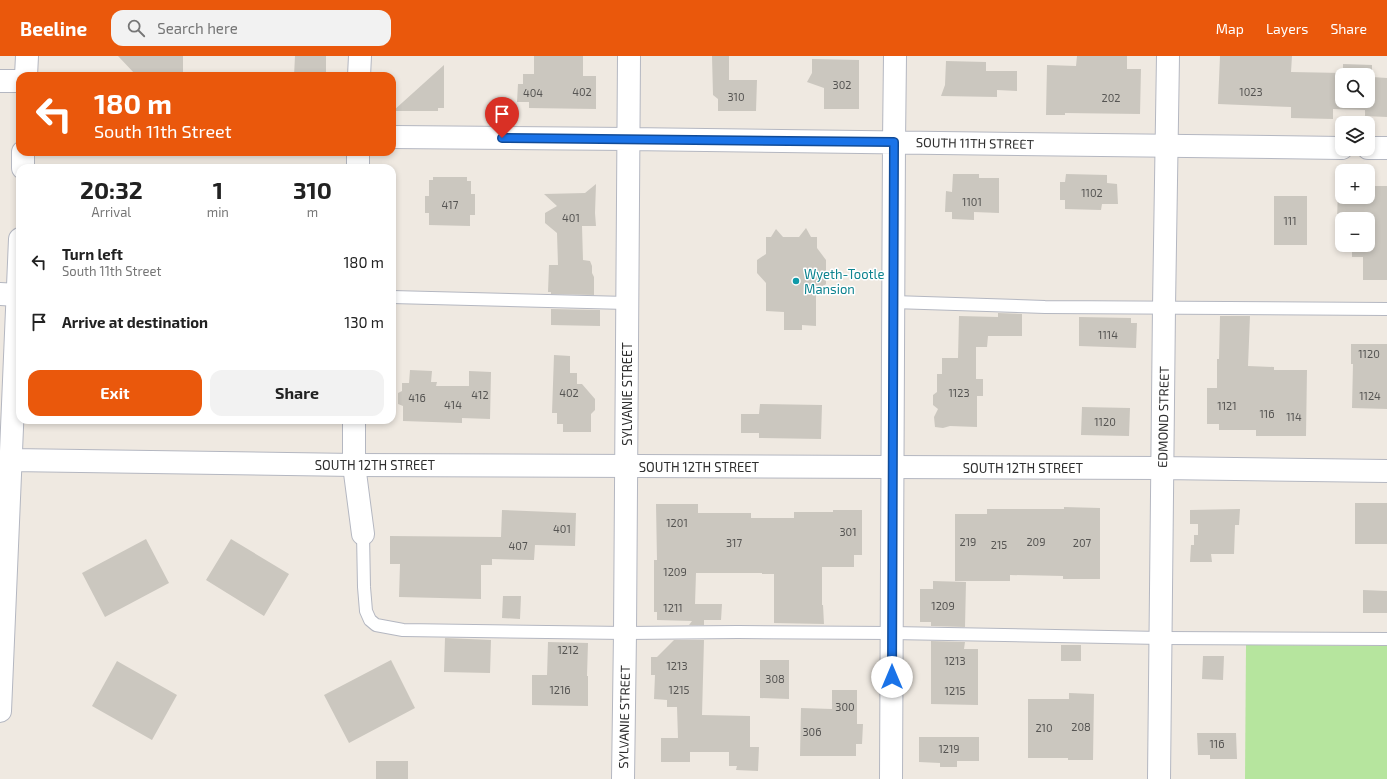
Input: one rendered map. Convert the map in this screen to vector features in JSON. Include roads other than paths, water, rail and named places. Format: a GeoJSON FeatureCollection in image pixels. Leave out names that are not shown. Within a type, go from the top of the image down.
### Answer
{"type":"FeatureCollection","features":[{"type":"Feature","properties":{"kind":"street"},"geometry":{"type":"LineString","coordinates":[[26,72],[27,56]]}},
{"type":"Feature","properties":{"kind":"street"},"geometry":{"type":"LineString","coordinates":[[359,72],[360,56]]}},
{"type":"Feature","properties":{"kind":"street","name":"SYLVANIE STREET"},"geometry":{"type":"LineString","coordinates":[[623,779],[629,56]]}},
{"type":"Feature","properties":{"kind":"street"},"geometry":{"type":"LineString","coordinates":[[891,779],[894,142],[896,56]]}},
{"type":"Feature","properties":{"kind":"street","name":"EDMOND STREET"},"geometry":{"type":"LineString","coordinates":[[1159,779],[1168,56]]}},
{"type":"Feature","properties":{"kind":"street"},"geometry":{"type":"LineString","coordinates":[[0,81],[16,81]]}},
{"type":"Feature","properties":{"kind":"street","name":"SOUTH 11TH STREET"},"geometry":{"type":"LineString","coordinates":[[396,137],[1335,148]]}},
{"type":"Feature","properties":{"kind":"street"},"geometry":{"type":"LineString","coordinates":[[1375,148],[1387,148]]}},
{"type":"Feature","properties":{"kind":"street"},"geometry":{"type":"LineString","coordinates":[[0,710],[2,616],[11,460],[13,295],[16,271]]}},
{"type":"Feature","properties":{"kind":"street"},"geometry":{"type":"LineString","coordinates":[[354,424],[354,465],[363,534]]}},
{"type":"Feature","properties":{"kind":"street","name":"SOUTH 12TH STREET"},"geometry":{"type":"LineString","coordinates":[[11,460],[354,465],[1162,468],[1387,471]]}},
{"type":"Feature","properties":{"kind":"lane"},"geometry":{"type":"LineString","coordinates":[[396,297],[627,303]]}},
{"type":"Feature","properties":{"kind":"lane"},"geometry":{"type":"LineString","coordinates":[[893,302],[1045,307],[1387,309]]}},
{"type":"Feature","properties":{"kind":"lane"},"geometry":{"type":"LineString","coordinates":[[363,534],[366,611],[370,620],[376,625],[404,630],[625,633],[892,633],[1161,638],[1387,639]]}},
{"type":"Feature","properties":{"kind":"place","name":"Wyeth-Tootle Mansion"},"geometry":{"type":"Point","coordinates":[796,281]}}]}
